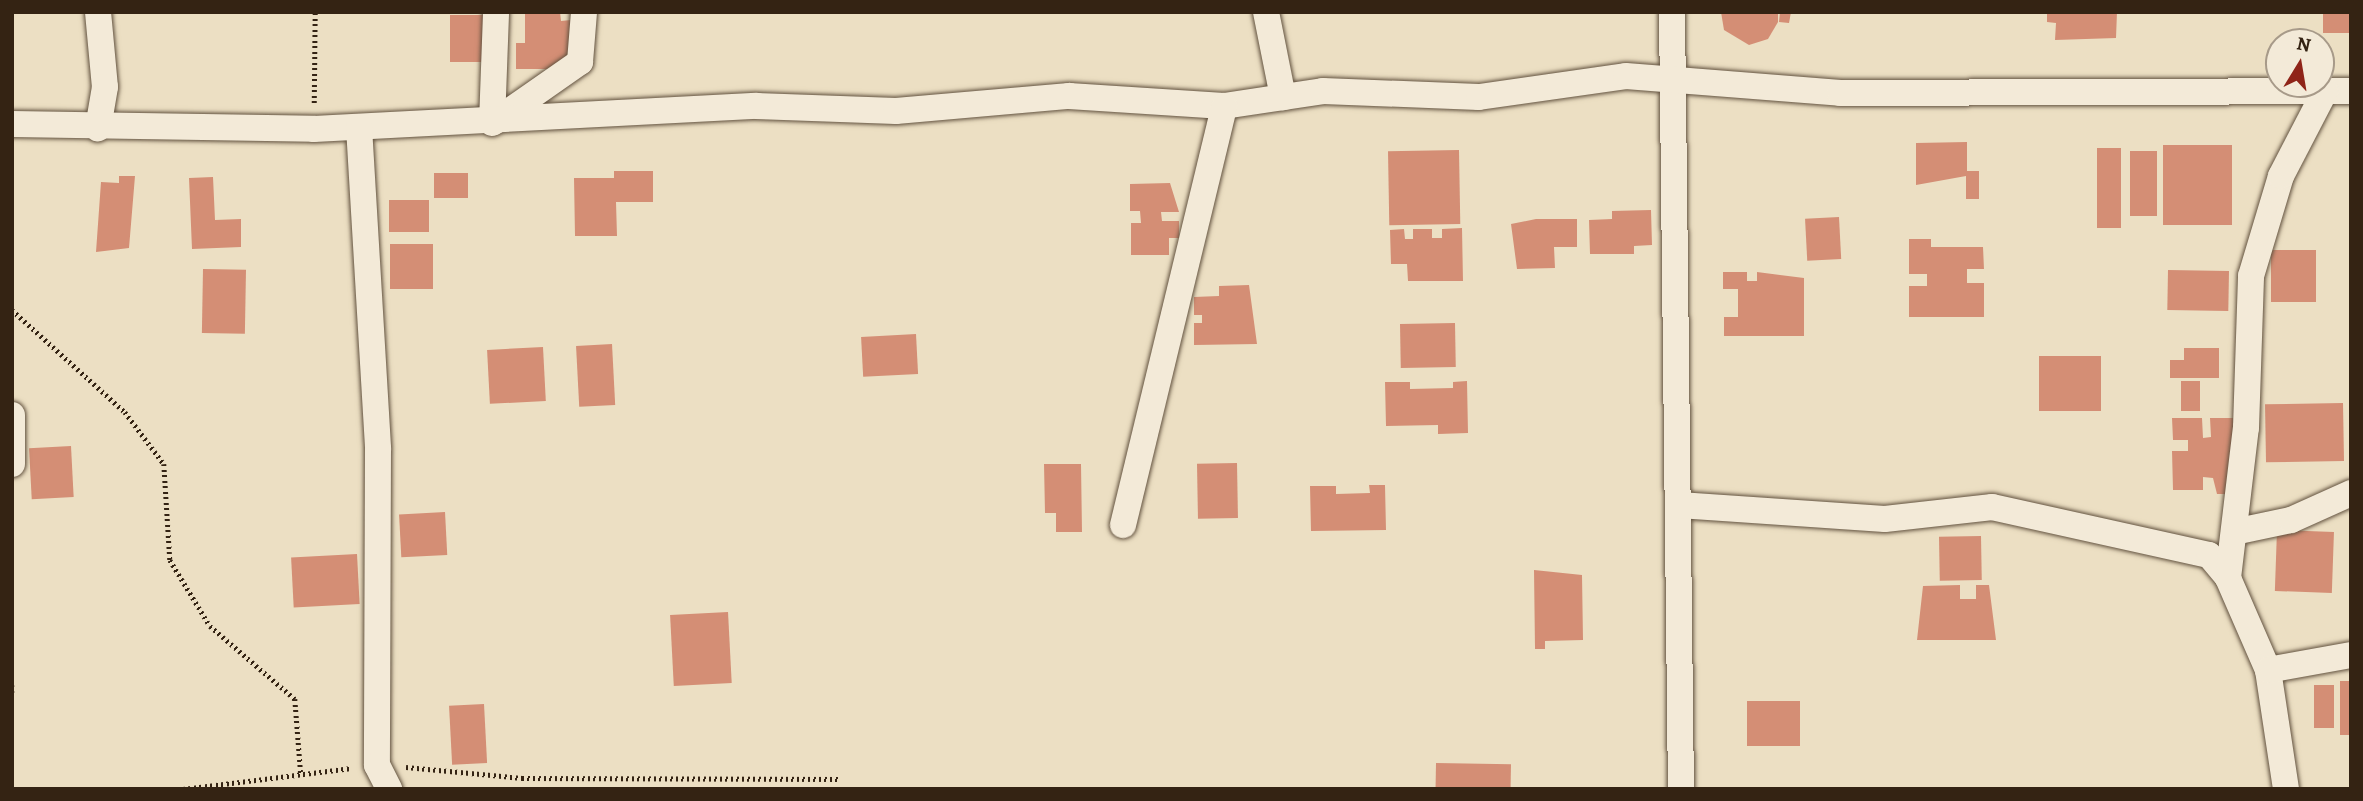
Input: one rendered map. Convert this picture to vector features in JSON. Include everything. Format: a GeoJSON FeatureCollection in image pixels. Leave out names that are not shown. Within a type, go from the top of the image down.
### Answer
{"type":"FeatureCollection","features":[{"type":"Feature","properties":{"kind":"street"},"geometry":{"type":"LineString","coordinates":[[98,12],[105,86],[98,128]]}},
{"type":"Feature","properties":{"kind":"street"},"geometry":{"type":"LineString","coordinates":[[492,123],[496,12]]}},
{"type":"Feature","properties":{"kind":"street"},"geometry":{"type":"LineString","coordinates":[[492,123],[580,62],[584,12]]}},
{"type":"Feature","properties":{"kind":"street"},"geometry":{"type":"LineString","coordinates":[[1266,12],[1283,97]]}},
{"type":"Feature","properties":{"kind":"street"},"geometry":{"type":"LineString","coordinates":[[1672,12],[1681,789]]}},
{"type":"Feature","properties":{"kind":"street"},"geometry":{"type":"LineString","coordinates":[[12,124],[98,128],[314,129],[492,123],[756,107],[896,111],[1069,96],[1224,106],[1323,91],[1479,97],[1626,76],[1840,93],[2338,91]]}},
{"type":"Feature","properties":{"kind":"street"},"geometry":{"type":"LineString","coordinates":[[2228,578],[2246,428],[2251,276],[2281,176],[2338,91]]}},
{"type":"Feature","properties":{"kind":"street"},"geometry":{"type":"LineString","coordinates":[[1123,525],[1224,106]]}},
{"type":"Feature","properties":{"kind":"street"},"geometry":{"type":"LineString","coordinates":[[359,127],[378,449],[377,765],[389,789]]}},
{"type":"Feature","properties":{"kind":"street"},"geometry":{"type":"LineString","coordinates":[[12,415],[12,464]]}},
{"type":"Feature","properties":{"kind":"street"},"geometry":{"type":"LineString","coordinates":[[2234,532],[2291,520],[2351,493]]}},
{"type":"Feature","properties":{"kind":"street"},"geometry":{"type":"LineString","coordinates":[[1679,505],[1885,519],[1992,507],[2024,511],[2190,547],[2209,555],[2228,578],[2269,670],[2286,789]]}},
{"type":"Feature","properties":{"kind":"street"},"geometry":{"type":"LineString","coordinates":[[2269,670],[2351,656]]}},
{"type":"Feature","properties":{"kind":"path"},"geometry":{"type":"LineString","coordinates":[[314,12],[314,129]]}},
{"type":"Feature","properties":{"kind":"path"},"geometry":{"type":"LineString","coordinates":[[12,310],[125,412],[164,464],[170,560],[209,626],[295,699],[301,776]]}},
{"type":"Feature","properties":{"kind":"path"},"geometry":{"type":"LineString","coordinates":[[12,685],[12,695]]}},
{"type":"Feature","properties":{"kind":"path"},"geometry":{"type":"LineString","coordinates":[[183,789],[377,765],[522,778],[841,779]]}},
{"type":"Feature","properties":{"kind":"building"},"geometry":{"type":"Polygon","coordinates":[[[525,12],[560,12],[561,21],[571,20],[571,69],[516,69],[516,43],[525,43],[525,12]]]}},
{"type":"Feature","properties":{"kind":"building"},"geometry":{"type":"Polygon","coordinates":[[[1721,12],[1778,12],[1778,22],[1768,39],[1749,45],[1724,30],[1721,12]]]}},
{"type":"Feature","properties":{"kind":"building"},"geometry":{"type":"Polygon","coordinates":[[[1780,12],[1791,12],[1789,23],[1779,22],[1780,12]]]}},
{"type":"Feature","properties":{"kind":"building"},"geometry":{"type":"Polygon","coordinates":[[[2047,12],[2117,12],[2116,38],[2055,40],[2056,23],[2047,22],[2047,12]]]}},
{"type":"Feature","properties":{"kind":"building"},"geometry":{"type":"Polygon","coordinates":[[[2323,12],[2351,12],[2351,33],[2335,33],[2335,28],[2323,28],[2323,12]]]}},
{"type":"Feature","properties":{"kind":"building"},"geometry":{"type":"Polygon","coordinates":[[[450,15],[488,15],[488,62],[450,62],[450,15]]]}},
{"type":"Feature","properties":{"kind":"building"},"geometry":{"type":"Polygon","coordinates":[[[1967,142],[1967,171],[1979,171],[1979,199],[1966,199],[1966,176],[1916,185],[1916,143],[1967,142]]]}},
{"type":"Feature","properties":{"kind":"building"},"geometry":{"type":"Polygon","coordinates":[[[2163,145],[2232,145],[2232,225],[2163,225],[2163,145]]]}},
{"type":"Feature","properties":{"kind":"building"},"geometry":{"type":"Polygon","coordinates":[[[2097,148],[2121,148],[2121,228],[2097,228],[2097,148]]]}},
{"type":"Feature","properties":{"kind":"building"},"geometry":{"type":"Polygon","coordinates":[[[1459,150],[1460,224],[1389,225],[1388,151],[1459,150]]]}},
{"type":"Feature","properties":{"kind":"building"},"geometry":{"type":"Polygon","coordinates":[[[2130,151],[2157,151],[2157,216],[2130,216],[2130,151]]]}},
{"type":"Feature","properties":{"kind":"building"},"geometry":{"type":"Polygon","coordinates":[[[614,171],[653,171],[653,202],[616,202],[617,236],[575,236],[574,178],[614,178],[614,171]]]}},
{"type":"Feature","properties":{"kind":"building"},"geometry":{"type":"Polygon","coordinates":[[[434,173],[468,173],[468,198],[434,198],[434,173]]]}},
{"type":"Feature","properties":{"kind":"building"},"geometry":{"type":"Polygon","coordinates":[[[119,176],[135,176],[129,248],[96,252],[101,182],[119,183],[119,176]]]}},
{"type":"Feature","properties":{"kind":"building"},"geometry":{"type":"Polygon","coordinates":[[[213,177],[215,220],[241,219],[241,247],[192,249],[189,178],[213,177]]]}},
{"type":"Feature","properties":{"kind":"building"},"geometry":{"type":"Polygon","coordinates":[[[1170,183],[1179,212],[1161,212],[1162,221],[1179,221],[1179,238],[1169,238],[1169,255],[1131,255],[1131,223],[1141,223],[1140,211],[1130,211],[1130,184],[1170,183]]]}},
{"type":"Feature","properties":{"kind":"building"},"geometry":{"type":"Polygon","coordinates":[[[389,200],[429,200],[429,232],[389,232],[389,200]]]}},
{"type":"Feature","properties":{"kind":"building"},"geometry":{"type":"Polygon","coordinates":[[[1651,210],[1652,245],[1634,246],[1634,254],[1590,254],[1589,220],[1612,219],[1612,211],[1651,210]]]}},
{"type":"Feature","properties":{"kind":"building"},"geometry":{"type":"Polygon","coordinates":[[[1839,217],[1841,259],[1807,261],[1805,219],[1839,217]]]}},
{"type":"Feature","properties":{"kind":"building"},"geometry":{"type":"Polygon","coordinates":[[[1536,219],[1577,219],[1577,247],[1554,247],[1555,268],[1517,269],[1511,224],[1536,219]]]}},
{"type":"Feature","properties":{"kind":"building"},"geometry":{"type":"Polygon","coordinates":[[[1462,228],[1463,281],[1408,281],[1407,264],[1391,264],[1390,230],[1404,229],[1405,239],[1413,239],[1413,229],[1432,229],[1432,238],[1442,238],[1442,229],[1462,228]]]}},
{"type":"Feature","properties":{"kind":"building"},"geometry":{"type":"Polygon","coordinates":[[[1909,239],[1931,239],[1931,247],[1983,247],[1984,269],[1967,269],[1967,283],[1984,283],[1984,317],[1909,317],[1909,286],[1927,286],[1927,274],[1909,274],[1909,239]]]}},
{"type":"Feature","properties":{"kind":"building"},"geometry":{"type":"Polygon","coordinates":[[[390,244],[433,244],[433,289],[390,289],[390,244]]]}},
{"type":"Feature","properties":{"kind":"building"},"geometry":{"type":"Polygon","coordinates":[[[2271,250],[2316,250],[2316,302],[2271,302],[2271,250]]]}},
{"type":"Feature","properties":{"kind":"building"},"geometry":{"type":"Polygon","coordinates":[[[203,269],[246,270],[245,334],[202,333],[203,269]]]}},
{"type":"Feature","properties":{"kind":"building"},"geometry":{"type":"Polygon","coordinates":[[[2168,270],[2229,271],[2228,311],[2167,310],[2168,270]]]}},
{"type":"Feature","properties":{"kind":"building"},"geometry":{"type":"Polygon","coordinates":[[[1723,272],[1747,272],[1747,281],[1757,281],[1757,272],[1804,278],[1804,336],[1724,336],[1724,317],[1738,317],[1738,289],[1723,289],[1723,272]]]}},
{"type":"Feature","properties":{"kind":"building"},"geometry":{"type":"Polygon","coordinates":[[[1249,285],[1257,344],[1194,345],[1194,323],[1202,323],[1202,315],[1194,315],[1194,297],[1219,296],[1219,286],[1249,285]]]}},
{"type":"Feature","properties":{"kind":"building"},"geometry":{"type":"Polygon","coordinates":[[[1455,323],[1456,367],[1401,368],[1400,324],[1455,323]]]}},
{"type":"Feature","properties":{"kind":"building"},"geometry":{"type":"Polygon","coordinates":[[[916,334],[918,374],[863,377],[861,337],[916,334]]]}},
{"type":"Feature","properties":{"kind":"building"},"geometry":{"type":"Polygon","coordinates":[[[612,344],[615,405],[579,407],[576,346],[612,344]]]}},
{"type":"Feature","properties":{"kind":"building"},"geometry":{"type":"Polygon","coordinates":[[[543,347],[546,401],[490,404],[487,350],[543,347]]]}},
{"type":"Feature","properties":{"kind":"building"},"geometry":{"type":"Polygon","coordinates":[[[2184,348],[2219,348],[2219,378],[2170,378],[2170,360],[2184,360],[2184,348]]]}},
{"type":"Feature","properties":{"kind":"building"},"geometry":{"type":"Polygon","coordinates":[[[2039,356],[2101,356],[2101,411],[2039,411],[2039,356]]]}},
{"type":"Feature","properties":{"kind":"building"},"geometry":{"type":"Polygon","coordinates":[[[1467,381],[1468,433],[1438,434],[1438,425],[1386,426],[1385,382],[1410,382],[1410,389],[1453,388],[1453,382],[1467,381]]]}},
{"type":"Feature","properties":{"kind":"building"},"geometry":{"type":"Polygon","coordinates":[[[2181,381],[2200,381],[2200,411],[2181,411],[2181,381]]]}},
{"type":"Feature","properties":{"kind":"building"},"geometry":{"type":"Polygon","coordinates":[[[2343,403],[2344,461],[2266,462],[2265,404],[2343,403]]]}},
{"type":"Feature","properties":{"kind":"building"},"geometry":{"type":"Polygon","coordinates":[[[2172,418],[2202,418],[2203,438],[2211,437],[2210,418],[2233,418],[2233,494],[2217,494],[2213,478],[2203,477],[2203,490],[2173,490],[2172,451],[2188,451],[2188,440],[2173,440],[2172,418]]]}},
{"type":"Feature","properties":{"kind":"building"},"geometry":{"type":"Polygon","coordinates":[[[71,446],[74,497],[32,499],[29,448],[71,446]]]}},
{"type":"Feature","properties":{"kind":"building"},"geometry":{"type":"Polygon","coordinates":[[[1237,463],[1238,518],[1198,519],[1197,464],[1237,463]]]}},
{"type":"Feature","properties":{"kind":"building"},"geometry":{"type":"Polygon","coordinates":[[[1044,464],[1081,464],[1082,532],[1056,532],[1056,513],[1045,513],[1044,464]]]}},
{"type":"Feature","properties":{"kind":"building"},"geometry":{"type":"Polygon","coordinates":[[[1369,485],[1385,485],[1386,530],[1311,531],[1310,486],[1336,486],[1336,494],[1370,493],[1369,485]]]}},
{"type":"Feature","properties":{"kind":"building"},"geometry":{"type":"Polygon","coordinates":[[[445,512],[447,555],[401,557],[399,514],[445,512]]]}},
{"type":"Feature","properties":{"kind":"building"},"geometry":{"type":"Polygon","coordinates":[[[2277,530],[2334,532],[2332,593],[2275,591],[2277,530]]]}},
{"type":"Feature","properties":{"kind":"building"},"geometry":{"type":"Polygon","coordinates":[[[1981,536],[1982,580],[1940,581],[1939,537],[1981,536]]]}},
{"type":"Feature","properties":{"kind":"building"},"geometry":{"type":"Polygon","coordinates":[[[357,554],[360,604],[294,607],[291,557],[357,554]]]}},
{"type":"Feature","properties":{"kind":"building"},"geometry":{"type":"Polygon","coordinates":[[[1534,570],[1582,575],[1583,640],[1545,641],[1545,649],[1535,649],[1534,570]]]}},
{"type":"Feature","properties":{"kind":"building"},"geometry":{"type":"Polygon","coordinates":[[[1960,585],[1960,599],[1976,599],[1976,585],[1989,585],[1996,640],[1917,640],[1923,586],[1960,585]]]}},
{"type":"Feature","properties":{"kind":"building"},"geometry":{"type":"Polygon","coordinates":[[[728,612],[732,683],[674,686],[670,615],[728,612]]]}},
{"type":"Feature","properties":{"kind":"building"},"geometry":{"type":"Polygon","coordinates":[[[2340,681],[2351,681],[2351,735],[2340,735],[2340,681]]]}},
{"type":"Feature","properties":{"kind":"building"},"geometry":{"type":"Polygon","coordinates":[[[2314,685],[2334,685],[2334,728],[2314,728],[2314,685]]]}},
{"type":"Feature","properties":{"kind":"building"},"geometry":{"type":"Polygon","coordinates":[[[1747,701],[1800,701],[1800,746],[1747,746],[1747,701]]]}},
{"type":"Feature","properties":{"kind":"building"},"geometry":{"type":"Polygon","coordinates":[[[484,704],[487,763],[452,765],[449,706],[484,704]]]}},
{"type":"Feature","properties":{"kind":"building"},"geometry":{"type":"Polygon","coordinates":[[[1436,763],[1511,764],[1511,789],[1436,789],[1436,763]]]}}]}
